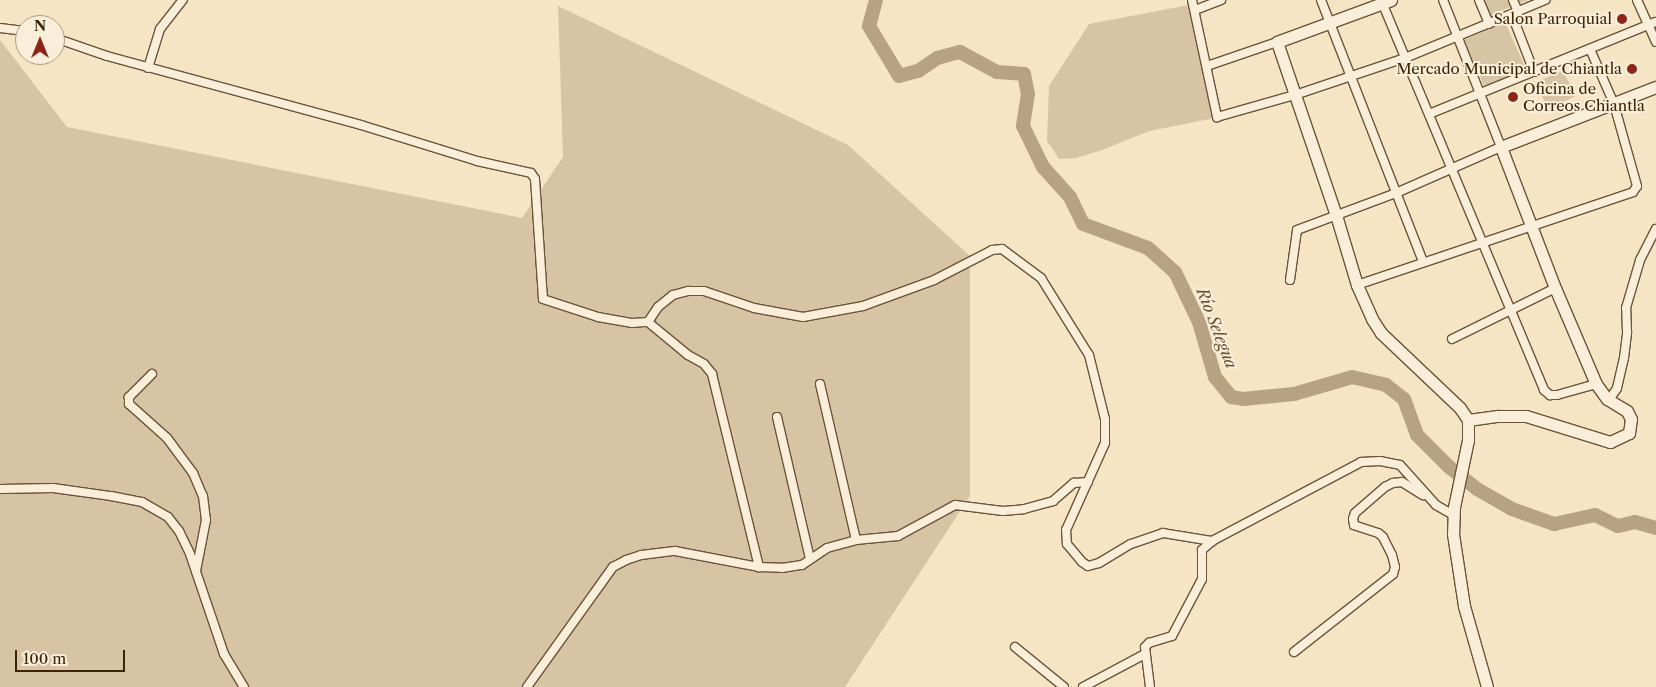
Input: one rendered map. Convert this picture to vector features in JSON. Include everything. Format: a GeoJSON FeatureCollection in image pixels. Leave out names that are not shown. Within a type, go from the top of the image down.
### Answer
{"type":"FeatureCollection","features":[{"type":"Feature","properties":{"kind":"main road"},"geometry":{"type":"LineString","coordinates":[[1385,1],[1277,42],[1336,215],[1356,285],[1372,319],[1382,332],[1460,408],[1468,420],[1468,440],[1454,511],[1453,534],[1464,606],[1487,687]]}},
{"type":"Feature","properties":{"kind":"main road"},"geometry":{"type":"LineString","coordinates":[[1468,420],[1498,416],[1526,416],[1610,442],[1629,433],[1631,418],[1628,411],[1609,400],[1596,384],[1555,288],[1501,147],[1656,87]]}},
{"type":"Feature","properties":{"kind":"street"},"geometry":{"type":"LineString","coordinates":[[148,68],[160,29],[182,0]]}},
{"type":"Feature","properties":{"kind":"street"},"geometry":{"type":"LineString","coordinates":[[1192,0],[1217,117],[1295,95],[1405,58],[1546,0]]}},
{"type":"Feature","properties":{"kind":"street"},"geometry":{"type":"LineString","coordinates":[[1195,10],[1221,0]]}},
{"type":"Feature","properties":{"kind":"street"},"geometry":{"type":"LineString","coordinates":[[1321,0],[1423,262]]}},
{"type":"Feature","properties":{"kind":"street"},"geometry":{"type":"LineString","coordinates":[[1290,280],[1297,230],[1396,193],[1501,147],[1478,94],[1443,0]]}},
{"type":"Feature","properties":{"kind":"street"},"geometry":{"type":"LineString","coordinates":[[1479,0],[1489,24]]}},
{"type":"Feature","properties":{"kind":"street"},"geometry":{"type":"LineString","coordinates":[[1513,0],[1515,14],[1534,72]]}},
{"type":"Feature","properties":{"kind":"street"},"geometry":{"type":"LineString","coordinates":[[1637,0],[1652,24],[1656,42]]}},
{"type":"Feature","properties":{"kind":"street"},"geometry":{"type":"LineString","coordinates":[[1385,1],[1405,58],[1544,390],[1550,395],[1557,395],[1596,384]]}},
{"type":"Feature","properties":{"kind":"street"},"geometry":{"type":"LineString","coordinates":[[1429,114],[1652,24]]}},
{"type":"Feature","properties":{"kind":"street"},"geometry":{"type":"LineString","coordinates":[[0,28],[15,30]]}},
{"type":"Feature","properties":{"kind":"street"},"geometry":{"type":"LineString","coordinates":[[65,42],[87,51],[361,125],[477,161],[531,173],[535,179],[543,299],[598,316],[632,323],[648,322],[688,355],[704,364],[712,374],[759,567]]}},
{"type":"Feature","properties":{"kind":"street"},"geometry":{"type":"LineString","coordinates":[[1207,66],[1277,42]]}},
{"type":"Feature","properties":{"kind":"street"},"geometry":{"type":"LineString","coordinates":[[1356,285],[1533,228],[1634,192],[1637,186],[1614,104],[1590,49]]}},
{"type":"Feature","properties":{"kind":"street"},"geometry":{"type":"LineString","coordinates":[[1609,400],[1618,388],[1624,358],[1627,332],[1626,308],[1640,260],[1656,229]]}},
{"type":"Feature","properties":{"kind":"street"},"geometry":{"type":"LineString","coordinates":[[648,322],[658,307],[673,295],[688,291],[704,291],[754,308],[803,316],[863,306],[934,280],[992,250],[1002,249],[1041,278],[1089,355],[1105,419],[1105,444],[1066,530],[1067,544],[1082,562],[1088,566],[1099,563],[1131,544],[1163,533],[1212,541]]}},
{"type":"Feature","properties":{"kind":"street"},"geometry":{"type":"LineString","coordinates":[[1452,339],[1555,288]]}},
{"type":"Feature","properties":{"kind":"street"},"geometry":{"type":"LineString","coordinates":[[152,374],[128,397],[130,404],[167,438],[194,473],[203,496],[206,520],[196,574]]}},
{"type":"Feature","properties":{"kind":"street"},"geometry":{"type":"LineString","coordinates":[[820,384],[856,540]]}},
{"type":"Feature","properties":{"kind":"street"},"geometry":{"type":"LineString","coordinates":[[777,417],[810,559]]}},
{"type":"Feature","properties":{"kind":"street"},"geometry":{"type":"LineString","coordinates":[[1150,687],[1145,654],[1149,643],[1172,636],[1202,579],[1202,550],[1212,541],[1361,462],[1380,461],[1400,465],[1436,505]]}},
{"type":"Feature","properties":{"kind":"street"},"geometry":{"type":"LineString","coordinates":[[527,687],[613,567],[626,560],[640,555],[675,551],[759,567],[802,565],[826,548],[856,540],[898,536],[955,505],[1003,510],[1038,506],[1053,500],[1074,483],[1088,482]]}},
{"type":"Feature","properties":{"kind":"street"},"geometry":{"type":"LineString","coordinates":[[1294,652],[1393,574],[1395,567],[1392,555],[1383,537],[1378,533],[1354,526],[1353,519],[1355,513],[1385,487],[1393,483],[1402,482],[1436,505],[1454,511]]}},
{"type":"Feature","properties":{"kind":"street"},"geometry":{"type":"LineString","coordinates":[[0,489],[52,488],[142,502],[168,517],[179,531],[190,554],[224,654],[244,687]]}},
{"type":"Feature","properties":{"kind":"street"},"geometry":{"type":"LineString","coordinates":[[1015,648],[1064,687]]}},
{"type":"Feature","properties":{"kind":"street"},"geometry":{"type":"LineString","coordinates":[[1083,687],[1145,654]]}},
{"type":"Feature","properties":{"kind":"shaded area"},"geometry":{"type":"Polygon","coordinates":[[[1479,0],[1528,0],[1486,17],[1479,0]]]}},
{"type":"Feature","properties":{"kind":"shaded area"},"geometry":{"type":"Polygon","coordinates":[[[1194,4],[1215,118],[1149,131],[1102,150],[1076,158],[1059,159],[1047,141],[1049,86],[1089,24],[1194,4]]]}},
{"type":"Feature","properties":{"kind":"shaded area"},"geometry":{"type":"Polygon","coordinates":[[[558,6],[848,145],[970,256],[970,496],[845,687],[0,687],[0,40],[15,59],[15,65],[19,65],[67,127],[522,218],[563,157],[558,6]]]}},
{"type":"Feature","properties":{"kind":"shaded area"},"geometry":{"type":"Polygon","coordinates":[[[1505,22],[1526,69],[1485,87],[1464,40],[1505,22]]]}},
{"type":"Feature","properties":{"kind":"shaded area"},"geometry":{"type":"Polygon","coordinates":[[[1563,70],[1575,96],[1548,109],[1536,83],[1563,70]]]}},
{"type":"Feature","properties":{"kind":"waterway","name":"Río Selegua"},"geometry":{"type":"LineString","coordinates":[[876,0],[869,26],[899,76],[918,71],[937,58],[960,52],[997,72],[1024,74],[1028,94],[1023,126],[1043,167],[1070,197],[1083,224],[1148,248],[1175,272],[1199,322],[1215,377],[1231,397],[1243,399],[1294,394],[1352,377],[1386,385],[1404,399],[1417,435],[1449,467],[1477,489],[1512,509],[1554,524],[1595,515],[1618,526],[1635,522],[1656,528]]}},
{"type":"Feature","properties":{"kind":"place","name":"Salon Parroquial"},"geometry":{"type":"Point","coordinates":[1622,19]}},
{"type":"Feature","properties":{"kind":"place","name":"Mercado Municipal de Chiantla"},"geometry":{"type":"Point","coordinates":[1632,69]}},
{"type":"Feature","properties":{"kind":"place","name":"Oficina de Correos Chiantla"},"geometry":{"type":"Point","coordinates":[1513,97]}}]}
